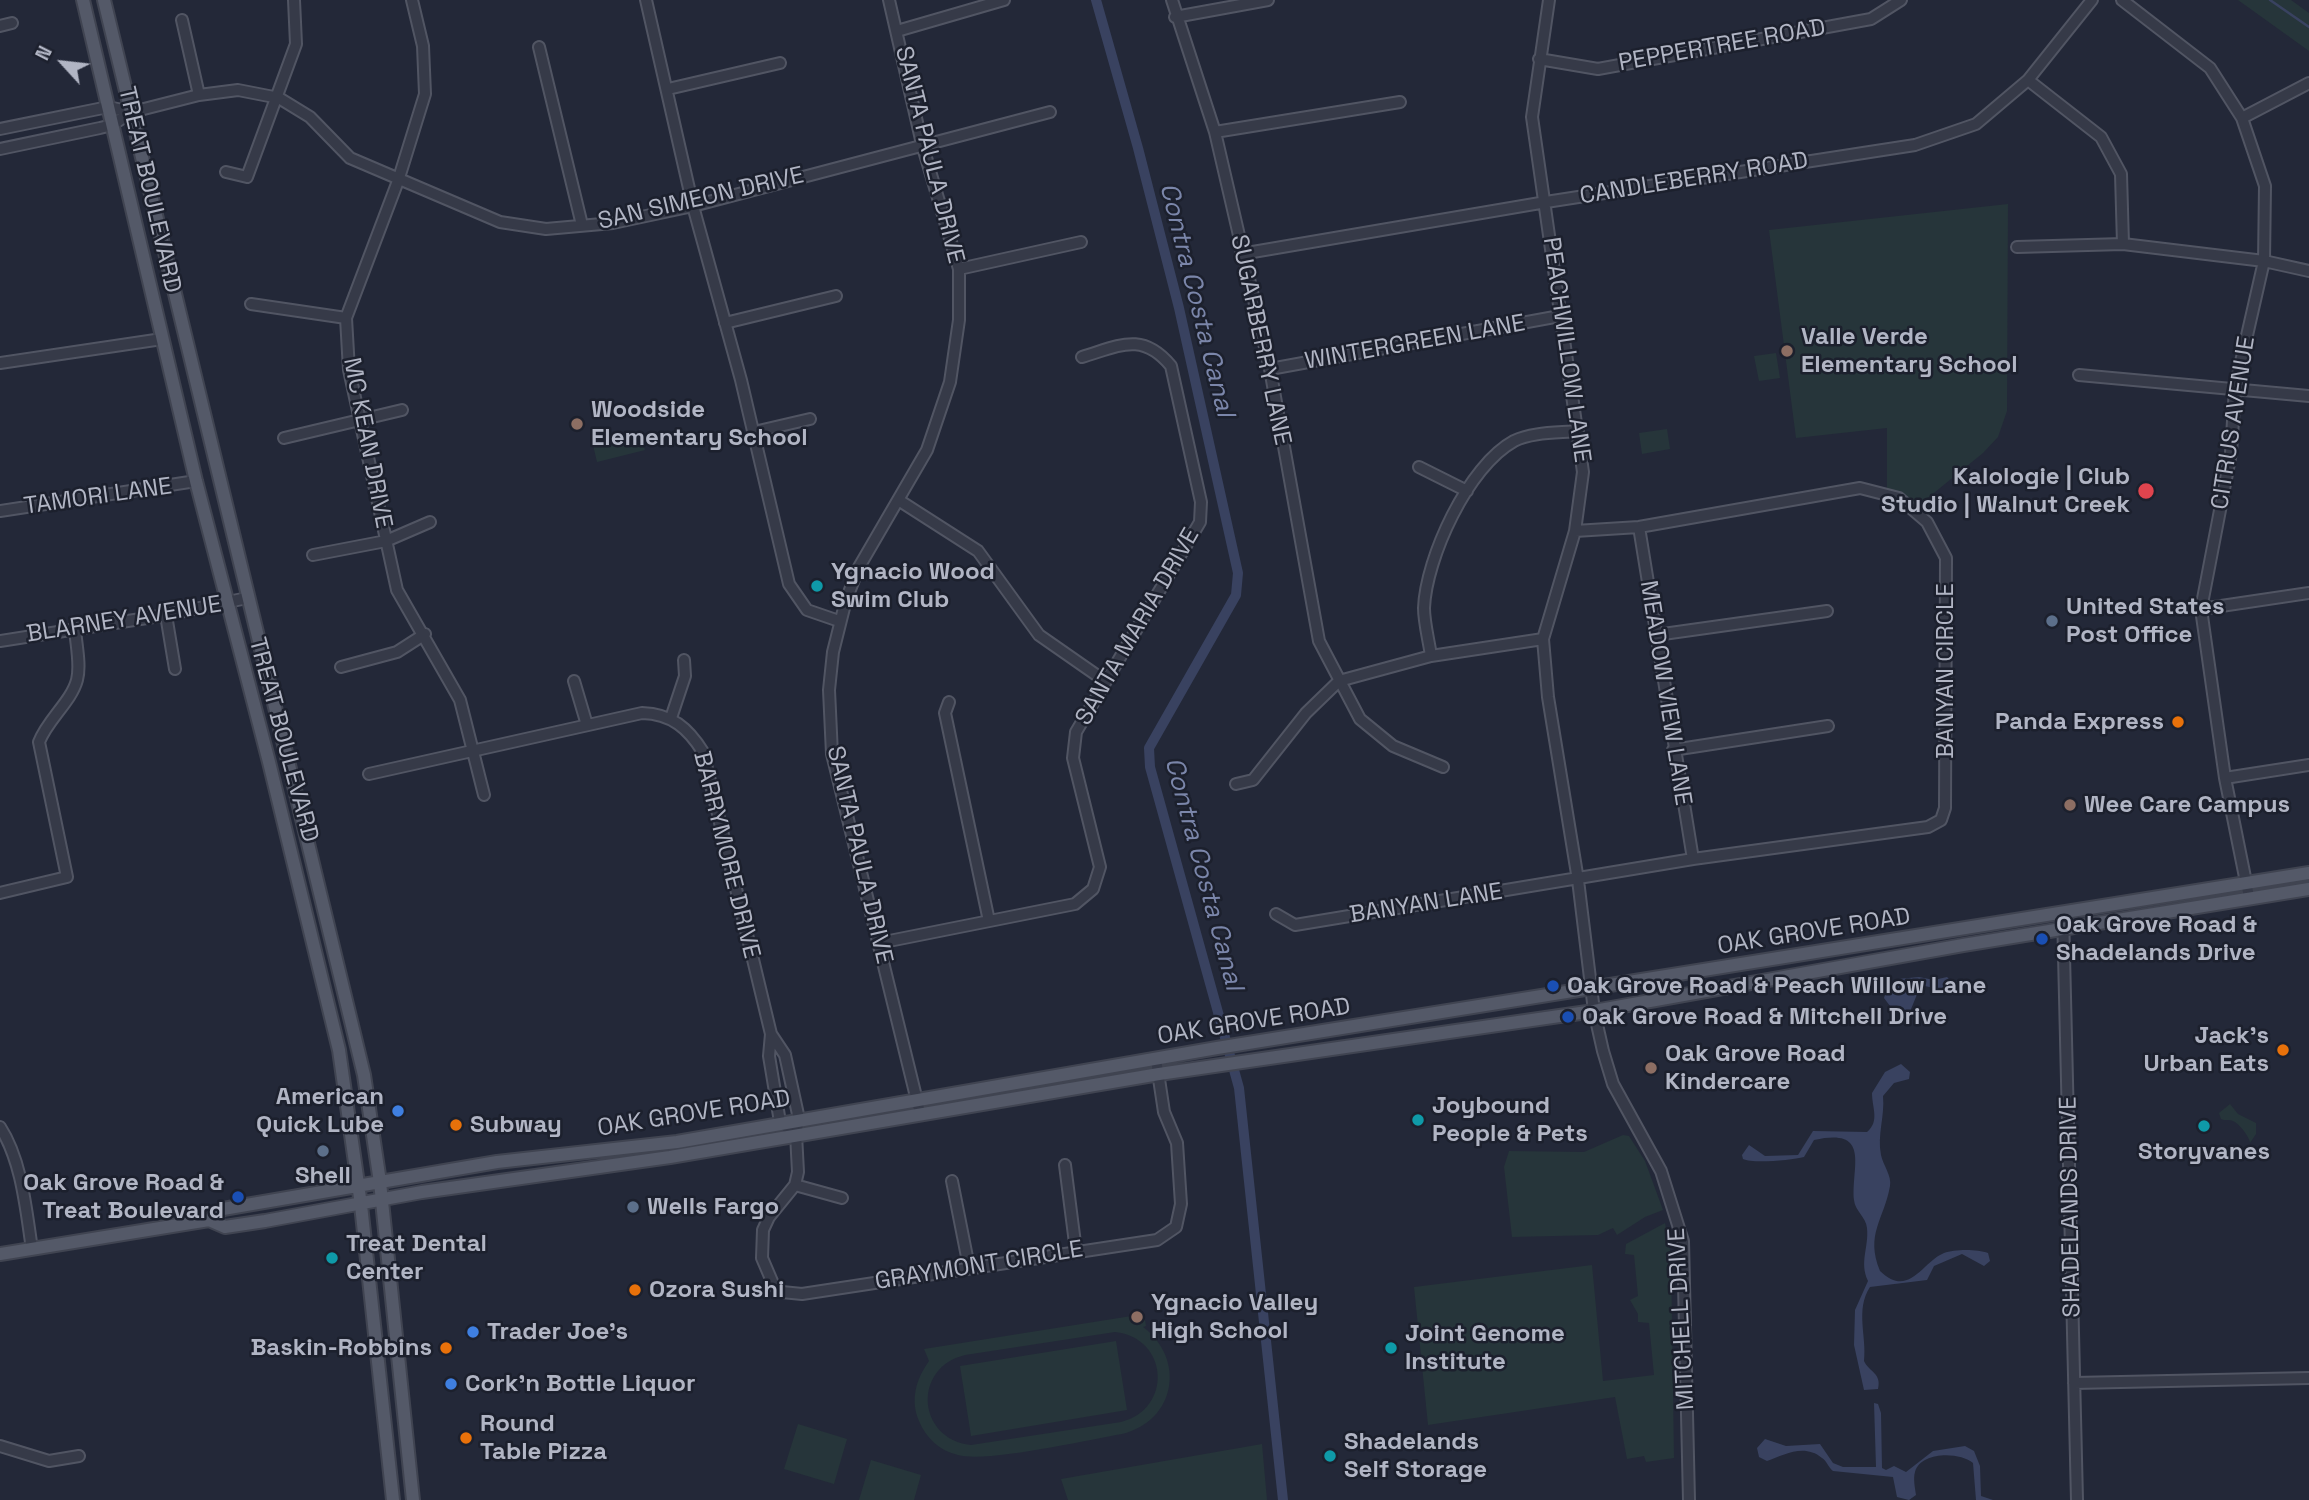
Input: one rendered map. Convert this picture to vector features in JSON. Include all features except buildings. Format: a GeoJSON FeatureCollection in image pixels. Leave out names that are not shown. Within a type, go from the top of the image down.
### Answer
{"type":"FeatureCollection","features":[{"type":"Feature","properties":{"kind":"main road","name":"TREAT BOULEVARD"},"geometry":{"type":"LineString","coordinates":[[83,0],[196,481],[339,1049],[361,1205],[393,1500]]}},
{"type":"Feature","properties":{"kind":"main road","name":"TREAT BOULEVARD"},"geometry":{"type":"LineString","coordinates":[[104,0],[363,1075],[380,1182],[413,1500]]}},
{"type":"Feature","properties":{"kind":"main road","name":"OAK GROVE ROAD"},"geometry":{"type":"LineString","coordinates":[[0,1254],[209,1220],[223,1209],[422,1177],[497,1162],[677,1142],[1217,1048],[2309,873]]}},
{"type":"Feature","properties":{"kind":"main road","name":"OAK GROVE ROAD"},"geometry":{"type":"LineString","coordinates":[[209,1220],[225,1227],[670,1157],[1159,1074],[1594,1011],[1963,945],[2064,931],[2249,897],[2309,889]]}},
{"type":"Feature","properties":{"kind":"main road"},"geometry":{"type":"LineString","coordinates":[[1258,1059],[1261,1053],[1300,1046],[1309,1035]]}},
{"type":"Feature","properties":{"kind":"street"},"geometry":{"type":"LineString","coordinates":[[226,172],[247,177],[279,98],[296,44],[294,0]]}},
{"type":"Feature","properties":{"kind":"street","name":"MC KEAN DRIVE"},"geometry":{"type":"LineString","coordinates":[[412,0],[422,46],[425,94],[398,181],[346,317],[349,370],[397,590],[425,634],[460,700],[484,795]]}},
{"type":"Feature","properties":{"kind":"street"},"geometry":{"type":"LineString","coordinates":[[646,0],[693,206],[754,432],[789,584],[807,610],[839,621]]}},
{"type":"Feature","properties":{"kind":"street","name":"SANTA PAULA DRIVE"},"geometry":{"type":"LineString","coordinates":[[889,0],[922,145],[960,269],[959,320],[950,382],[927,450],[900,501],[859,567],[839,621],[829,690],[832,754],[920,1113]]}},
{"type":"Feature","properties":{"kind":"street"},"geometry":{"type":"LineString","coordinates":[[897,31],[1004,0]]}},
{"type":"Feature","properties":{"kind":"street","name":"SUGARBERRY LANE"},"geometry":{"type":"LineString","coordinates":[[1172,0],[1175,16],[1215,132],[1241,254],[1270,369],[1319,641],[1360,719],[1393,746],[1443,767]]}},
{"type":"Feature","properties":{"kind":"street"},"geometry":{"type":"LineString","coordinates":[[1175,16],[1268,0]]}},
{"type":"Feature","properties":{"kind":"street","name":"PEACHWILLOW LANE"},"geometry":{"type":"LineString","coordinates":[[1549,0],[1532,117],[1583,472],[1575,531],[1543,639],[1548,697],[1578,880],[1592,988]]}},
{"type":"Feature","properties":{"kind":"street","name":"PEPPERTREE ROAD"},"geometry":{"type":"LineString","coordinates":[[1539,59],[1598,69],[1871,19],[1900,0]]}},
{"type":"Feature","properties":{"kind":"street","name":"CANDLEBERRY ROAD"},"geometry":{"type":"LineString","coordinates":[[1241,254],[1545,202],[1915,145],[1976,124],[2028,80],[2092,0]]}},
{"type":"Feature","properties":{"kind":"street","name":"CITRUS AVENUE"},"geometry":{"type":"LineString","coordinates":[[2122,0],[2210,68],[2242,118],[2265,186],[2264,261],[2235,388],[2231,453],[2201,608],[2225,778],[2249,897]]}},
{"type":"Feature","properties":{"kind":"street"},"geometry":{"type":"LineString","coordinates":[[182,20],[199,95]]}},
{"type":"Feature","properties":{"kind":"street"},"geometry":{"type":"LineString","coordinates":[[0,26],[12,23]]}},
{"type":"Feature","properties":{"kind":"street"},"geometry":{"type":"LineString","coordinates":[[539,47],[582,225]]}},
{"type":"Feature","properties":{"kind":"street"},"geometry":{"type":"LineString","coordinates":[[668,89],[780,63]]}},
{"type":"Feature","properties":{"kind":"street"},"geometry":{"type":"LineString","coordinates":[[2028,80],[2101,137],[2121,174],[2123,244]]}},
{"type":"Feature","properties":{"kind":"street"},"geometry":{"type":"LineString","coordinates":[[2242,118],[2309,83]]}},
{"type":"Feature","properties":{"kind":"street","name":"SAN SIMEON DRIVE"},"geometry":{"type":"LineString","coordinates":[[0,149],[112,125],[132,112],[199,95],[238,90],[279,98],[310,117],[350,158],[398,181],[500,222],[546,229],[613,223],[693,206],[1050,112]]}},
{"type":"Feature","properties":{"kind":"street"},"geometry":{"type":"LineString","coordinates":[[1215,132],[1400,102]]}},
{"type":"Feature","properties":{"kind":"street","name":"SAN SIMEON DRIVE"},"geometry":{"type":"LineString","coordinates":[[0,129],[108,107],[132,112]]}},
{"type":"Feature","properties":{"kind":"street"},"geometry":{"type":"LineString","coordinates":[[960,269],[1081,242]]}},
{"type":"Feature","properties":{"kind":"street"},"geometry":{"type":"LineString","coordinates":[[2017,247],[2123,244],[2264,261],[2309,271]]}},
{"type":"Feature","properties":{"kind":"street"},"geometry":{"type":"LineString","coordinates":[[724,323],[836,296]]}},
{"type":"Feature","properties":{"kind":"street"},"geometry":{"type":"LineString","coordinates":[[251,304],[346,317]]}},
{"type":"Feature","properties":{"kind":"street","name":"WINTERGREEN LANE"},"geometry":{"type":"LineString","coordinates":[[1270,369],[1560,316]]}},
{"type":"Feature","properties":{"kind":"street"},"geometry":{"type":"LineString","coordinates":[[0,363],[162,339]]}},
{"type":"Feature","properties":{"kind":"street","name":"SANTA MARIA DRIVE"},"geometry":{"type":"LineString","coordinates":[[879,943],[1075,904],[1093,890],[1100,867],[1073,758],[1076,732],[1200,522],[1201,502],[1171,366],[1160,353],[1142,343],[1127,344],[1082,357]]}},
{"type":"Feature","properties":{"kind":"street"},"geometry":{"type":"LineString","coordinates":[[2079,375],[2309,396]]}},
{"type":"Feature","properties":{"kind":"street"},"geometry":{"type":"LineString","coordinates":[[284,438],[402,410]]}},
{"type":"Feature","properties":{"kind":"street"},"geometry":{"type":"LineString","coordinates":[[754,432],[810,419]]}},
{"type":"Feature","properties":{"kind":"street"},"geometry":{"type":"LineString","coordinates":[[1431,656],[1424,610],[1427,582],[1436,555],[1467,491],[1487,462],[1514,441],[1528,436],[1578,431]]}},
{"type":"Feature","properties":{"kind":"street"},"geometry":{"type":"LineString","coordinates":[[1419,467],[1467,491]]}},
{"type":"Feature","properties":{"kind":"street","name":"TAMORI LANE"},"geometry":{"type":"LineString","coordinates":[[0,511],[196,481]]}},
{"type":"Feature","properties":{"kind":"street","name":"BANYAN CIRCLE"},"geometry":{"type":"LineString","coordinates":[[1575,531],[1639,527],[1860,488],[1899,498],[1927,522],[1946,558],[1945,808],[1941,820],[1928,827],[1693,859],[1578,880]]}},
{"type":"Feature","properties":{"kind":"street"},"geometry":{"type":"LineString","coordinates":[[900,501],[978,551],[1039,635],[1105,681]]}},
{"type":"Feature","properties":{"kind":"street"},"geometry":{"type":"LineString","coordinates":[[313,555],[386,541],[430,522]]}},
{"type":"Feature","properties":{"kind":"street","name":"MEADOW VIEW LANE"},"geometry":{"type":"LineString","coordinates":[[1639,527],[1673,750],[1693,859]]}},
{"type":"Feature","properties":{"kind":"street"},"geometry":{"type":"LineString","coordinates":[[2201,608],[2309,593]]}},
{"type":"Feature","properties":{"kind":"street","name":"BLARNEY AVENUE"},"geometry":{"type":"LineString","coordinates":[[0,641],[166,615],[247,598]]}},
{"type":"Feature","properties":{"kind":"street"},"geometry":{"type":"LineString","coordinates":[[1656,635],[1827,611]]}},
{"type":"Feature","properties":{"kind":"street"},"geometry":{"type":"LineString","coordinates":[[166,615],[174,669]]}},
{"type":"Feature","properties":{"kind":"street"},"geometry":{"type":"LineString","coordinates":[[0,893],[67,877],[39,742],[46,724],[73,690],[78,677],[75,629]]}},
{"type":"Feature","properties":{"kind":"street"},"geometry":{"type":"LineString","coordinates":[[341,667],[397,652],[425,634]]}},
{"type":"Feature","properties":{"kind":"street"},"geometry":{"type":"LineString","coordinates":[[1236,784],[1254,780],[1306,713],[1339,681],[1431,656],[1543,639]]}},
{"type":"Feature","properties":{"kind":"street"},"geometry":{"type":"LineString","coordinates":[[369,774],[642,713],[671,719],[685,676],[684,660]]}},
{"type":"Feature","properties":{"kind":"street"},"geometry":{"type":"LineString","coordinates":[[574,681],[587,725]]}},
{"type":"Feature","properties":{"kind":"street"},"geometry":{"type":"LineString","coordinates":[[949,702],[945,713],[989,921]]}},
{"type":"Feature","properties":{"kind":"street","name":"BARRYMORE DRIVE"},"geometry":{"type":"LineString","coordinates":[[671,719],[691,732],[704,752],[771,1034],[769,1056],[780,1122]]}},
{"type":"Feature","properties":{"kind":"street"},"geometry":{"type":"LineString","coordinates":[[1673,750],[1828,726]]}},
{"type":"Feature","properties":{"kind":"street"},"geometry":{"type":"LineString","coordinates":[[2225,778],[2309,765]]}},
{"type":"Feature","properties":{"kind":"street","name":"BANYAN LANE"},"geometry":{"type":"LineString","coordinates":[[1276,914],[1295,925],[1578,880]]}},
{"type":"Feature","properties":{"kind":"street","name":"SHADELANDS DRIVE"},"geometry":{"type":"LineString","coordinates":[[2063,914],[2077,1500]]}},
{"type":"Feature","properties":{"kind":"street","name":"MITCHELL DRIVE"},"geometry":{"type":"LineString","coordinates":[[1592,988],[1594,1011],[1613,1084],[1661,1171],[1683,1241],[1689,1500]]}},
{"type":"Feature","properties":{"kind":"street","name":"BARRYMORE DRIVE"},"geometry":{"type":"LineString","coordinates":[[771,1034],[785,1055],[799,1119],[796,1134]]}},
{"type":"Feature","properties":{"kind":"street","name":"GRAYMONT CIRCLE"},"geometry":{"type":"LineString","coordinates":[[795,1185],[769,1217],[761,1244],[767,1277],[782,1292],[802,1294],[1157,1240],[1167,1235],[1181,1218],[1177,1143],[1164,1112],[1156,1059]]}},
{"type":"Feature","properties":{"kind":"street"},"geometry":{"type":"LineString","coordinates":[[780,1122],[796,1134],[798,1172],[795,1185],[842,1198]]}},
{"type":"Feature","properties":{"kind":"street"},"geometry":{"type":"LineString","coordinates":[[0,1127],[7,1138],[19,1180],[32,1249]]}},
{"type":"Feature","properties":{"kind":"street"},"geometry":{"type":"LineString","coordinates":[[1065,1165],[1076,1251]]}},
{"type":"Feature","properties":{"kind":"street"},"geometry":{"type":"LineString","coordinates":[[952,1181],[969,1267]]}},
{"type":"Feature","properties":{"kind":"street"},"geometry":{"type":"LineString","coordinates":[[2074,1383],[2309,1378]]}},
{"type":"Feature","properties":{"kind":"street"},"geometry":{"type":"LineString","coordinates":[[0,1446],[49,1461],[79,1457]]}},
{"type":"Feature","properties":{"kind":"shaded area"},"geometry":{"type":"Polygon","coordinates":[[[2238,0],[2291,0],[2309,13],[2309,51],[2238,0]]]}},
{"type":"Feature","properties":{"kind":"shaded area"},"geometry":{"type":"Polygon","coordinates":[[[2008,204],[2007,411],[1998,437],[1983,453],[1913,510],[1887,494],[1887,428],[1796,438],[1769,230],[2008,204]]]}},
{"type":"Feature","properties":{"kind":"shaded area"},"geometry":{"type":"Polygon","coordinates":[[[1776,353],[1780,378],[1759,381],[1754,356],[1776,353]]]}},
{"type":"Feature","properties":{"kind":"shaded area"},"geometry":{"type":"Polygon","coordinates":[[[1667,429],[1670,449],[1642,454],[1639,433],[1667,429]]]}},
{"type":"Feature","properties":{"kind":"shaded area"},"geometry":{"type":"Polygon","coordinates":[[[641,433],[645,450],[597,462],[593,445],[641,433]]]}},
{"type":"Feature","properties":{"kind":"shaded area"},"geometry":{"type":"Polygon","coordinates":[[[2230,1104],[2238,1114],[2256,1123],[2256,1134],[2250,1143],[2236,1123],[2221,1119],[2219,1113],[2230,1104]]]}},
{"type":"Feature","properties":{"kind":"shaded area"},"geometry":{"type":"Polygon","coordinates":[[[1623,1135],[1629,1136],[1645,1161],[1663,1210],[1645,1217],[1617,1235],[1613,1228],[1598,1235],[1512,1237],[1504,1167],[1509,1151],[1584,1152],[1623,1135]]]}},
{"type":"Feature","properties":{"kind":"shaded area"},"geometry":{"type":"Polygon","coordinates":[[[1665,1223],[1671,1255],[1674,1458],[1646,1462],[1644,1456],[1627,1459],[1615,1397],[1428,1425],[1414,1287],[1592,1265],[1603,1381],[1654,1375],[1649,1323],[1638,1322],[1638,1314],[1630,1300],[1638,1296],[1634,1255],[1625,1254],[1626,1244],[1665,1223]]]}},
{"type":"Feature","properties":{"kind":"shaded area"},"geometry":{"type":"Polygon","coordinates":[[[1144,1314],[1146,1326],[1143,1327],[1157,1340],[1165,1355],[1169,1388],[1164,1403],[1154,1416],[1140,1427],[1122,1434],[991,1456],[958,1455],[940,1447],[930,1438],[916,1413],[916,1390],[929,1361],[924,1349],[1144,1314]],[[1115,1332],[965,1355],[948,1362],[936,1374],[929,1388],[931,1417],[940,1430],[953,1440],[971,1445],[1121,1422],[1138,1415],[1150,1403],[1156,1389],[1158,1374],[1154,1360],[1146,1347],[1133,1337],[1115,1332]]]}},
{"type":"Feature","properties":{"kind":"shaded area"},"geometry":{"type":"Polygon","coordinates":[[[1116,1341],[1127,1410],[971,1436],[960,1366],[1116,1341]]]}},
{"type":"Feature","properties":{"kind":"shaded area"},"geometry":{"type":"Polygon","coordinates":[[[798,1424],[847,1439],[834,1484],[784,1469],[798,1424]]]}},
{"type":"Feature","properties":{"kind":"shaded area"},"geometry":{"type":"Polygon","coordinates":[[[1262,1444],[1267,1500],[1068,1500],[1061,1479],[1262,1444]]]}},
{"type":"Feature","properties":{"kind":"shaded area"},"geometry":{"type":"Polygon","coordinates":[[[871,1460],[921,1475],[914,1500],[859,1500],[871,1460]]]}},
{"type":"Feature","properties":{"kind":"water"},"geometry":{"type":"Polygon","coordinates":[[[1919,977],[1934,980],[1947,977],[1952,982],[1960,981],[1961,987],[1942,990],[1925,986],[1918,992],[1909,1014],[1893,1010],[1884,998],[1888,985],[1898,979],[1919,977]]]}},
{"type":"Feature","properties":{"kind":"water"},"geometry":{"type":"Polygon","coordinates":[[[1901,1064],[1910,1072],[1909,1079],[1894,1083],[1883,1096],[1880,1148],[1890,1182],[1875,1237],[1874,1247],[1880,1271],[1890,1279],[1907,1280],[1944,1253],[1960,1250],[1988,1253],[1990,1261],[1984,1266],[1962,1254],[1934,1266],[1927,1280],[1870,1287],[1862,1314],[1864,1361],[1877,1376],[1879,1384],[1878,1389],[1864,1390],[1854,1345],[1855,1310],[1868,1281],[1864,1268],[1867,1228],[1854,1200],[1855,1153],[1851,1145],[1844,1139],[1832,1137],[1814,1140],[1804,1157],[1764,1161],[1743,1159],[1742,1155],[1749,1145],[1765,1156],[1798,1155],[1813,1131],[1867,1132],[1874,1119],[1872,1093],[1885,1072],[1901,1064]]]}},
{"type":"Feature","properties":{"kind":"water"},"geometry":{"type":"Polygon","coordinates":[[[1874,1403],[1878,1404],[1881,1413],[1882,1468],[1886,1470],[1894,1466],[1906,1472],[1933,1451],[1965,1446],[1974,1451],[1980,1466],[1981,1496],[1993,1500],[1976,1500],[1973,1463],[1951,1455],[1933,1457],[1919,1465],[1914,1477],[1916,1495],[1909,1500],[1897,1497],[1893,1477],[1833,1471],[1824,1459],[1808,1451],[1787,1453],[1767,1461],[1759,1457],[1757,1448],[1765,1439],[1786,1446],[1820,1444],[1833,1463],[1843,1467],[1876,1467],[1874,1403]]]}},
{"type":"Feature","properties":{"kind":"waterway","name":"Contra Costa Canal"},"geometry":{"type":"LineString","coordinates":[[1096,0],[1179,308],[1238,573],[1236,595],[1149,748],[1150,767],[1239,1088],[1283,1500]]}},
{"type":"Feature","properties":{"kind":"waterway"},"geometry":{"type":"LineString","coordinates":[[2270,0],[2309,27]]}},
{"type":"Feature","properties":{"kind":"place","name":"Valle Verde Elementary School"},"geometry":{"type":"Point","coordinates":[1787,351]}},
{"type":"Feature","properties":{"kind":"place","name":"Woodside Elementary School"},"geometry":{"type":"Point","coordinates":[577,424]}},
{"type":"Feature","properties":{"kind":"place","name":"Kalologie | Club Studio | Walnut Creek"},"geometry":{"type":"Point","coordinates":[2146,491]}},
{"type":"Feature","properties":{"kind":"place","name":"Ygnacio Wood Swim Club"},"geometry":{"type":"Point","coordinates":[817,586]}},
{"type":"Feature","properties":{"kind":"place","name":"United States Post Office"},"geometry":{"type":"Point","coordinates":[2052,621]}},
{"type":"Feature","properties":{"kind":"place","name":"Panda Express"},"geometry":{"type":"Point","coordinates":[2178,722]}},
{"type":"Feature","properties":{"kind":"place","name":"Wee Care Campus"},"geometry":{"type":"Point","coordinates":[2070,805]}},
{"type":"Feature","properties":{"kind":"place","name":"Oak Grove Road & Shadelands Drive"},"geometry":{"type":"Point","coordinates":[2042,939]}},
{"type":"Feature","properties":{"kind":"place","name":"Oak Grove Road & Peach Willow Lane"},"geometry":{"type":"Point","coordinates":[1553,986]}},
{"type":"Feature","properties":{"kind":"place","name":"Oak Grove Road & Mitchell Drive"},"geometry":{"type":"Point","coordinates":[1568,1017]}},
{"type":"Feature","properties":{"kind":"place","name":"Jack's Urban Eats"},"geometry":{"type":"Point","coordinates":[2283,1050]}},
{"type":"Feature","properties":{"kind":"place","name":"Oak Grove Road Kindercare"},"geometry":{"type":"Point","coordinates":[1651,1068]}},
{"type":"Feature","properties":{"kind":"place","name":"American Quick Lube"},"geometry":{"type":"Point","coordinates":[398,1111]}},
{"type":"Feature","properties":{"kind":"place","name":"Joybound People & Pets"},"geometry":{"type":"Point","coordinates":[1418,1120]}},
{"type":"Feature","properties":{"kind":"place","name":"Subway"},"geometry":{"type":"Point","coordinates":[456,1125]}},
{"type":"Feature","properties":{"kind":"place","name":"Storyvanes"},"geometry":{"type":"Point","coordinates":[2204,1126]}},
{"type":"Feature","properties":{"kind":"place","name":"Shell"},"geometry":{"type":"Point","coordinates":[323,1151]}},
{"type":"Feature","properties":{"kind":"place","name":"Oak Grove Road & Treat Boulevard"},"geometry":{"type":"Point","coordinates":[238,1197]}},
{"type":"Feature","properties":{"kind":"place","name":"Wells Fargo"},"geometry":{"type":"Point","coordinates":[633,1207]}},
{"type":"Feature","properties":{"kind":"place","name":"Treat Dental Center"},"geometry":{"type":"Point","coordinates":[332,1258]}},
{"type":"Feature","properties":{"kind":"place","name":"Ozora Sushi"},"geometry":{"type":"Point","coordinates":[635,1290]}},
{"type":"Feature","properties":{"kind":"place","name":"Ygnacio Valley High School"},"geometry":{"type":"Point","coordinates":[1137,1317]}},
{"type":"Feature","properties":{"kind":"place","name":"Trader Joe's"},"geometry":{"type":"Point","coordinates":[473,1332]}},
{"type":"Feature","properties":{"kind":"place","name":"Baskin-Robbins"},"geometry":{"type":"Point","coordinates":[446,1348]}},
{"type":"Feature","properties":{"kind":"place","name":"Joint Genome Institute"},"geometry":{"type":"Point","coordinates":[1391,1348]}},
{"type":"Feature","properties":{"kind":"place","name":"Cork'n Bottle Liquor"},"geometry":{"type":"Point","coordinates":[451,1384]}},
{"type":"Feature","properties":{"kind":"place","name":"Round Table Pizza"},"geometry":{"type":"Point","coordinates":[466,1438]}},
{"type":"Feature","properties":{"kind":"place","name":"Shadelands Self Storage"},"geometry":{"type":"Point","coordinates":[1330,1456]}}]}
